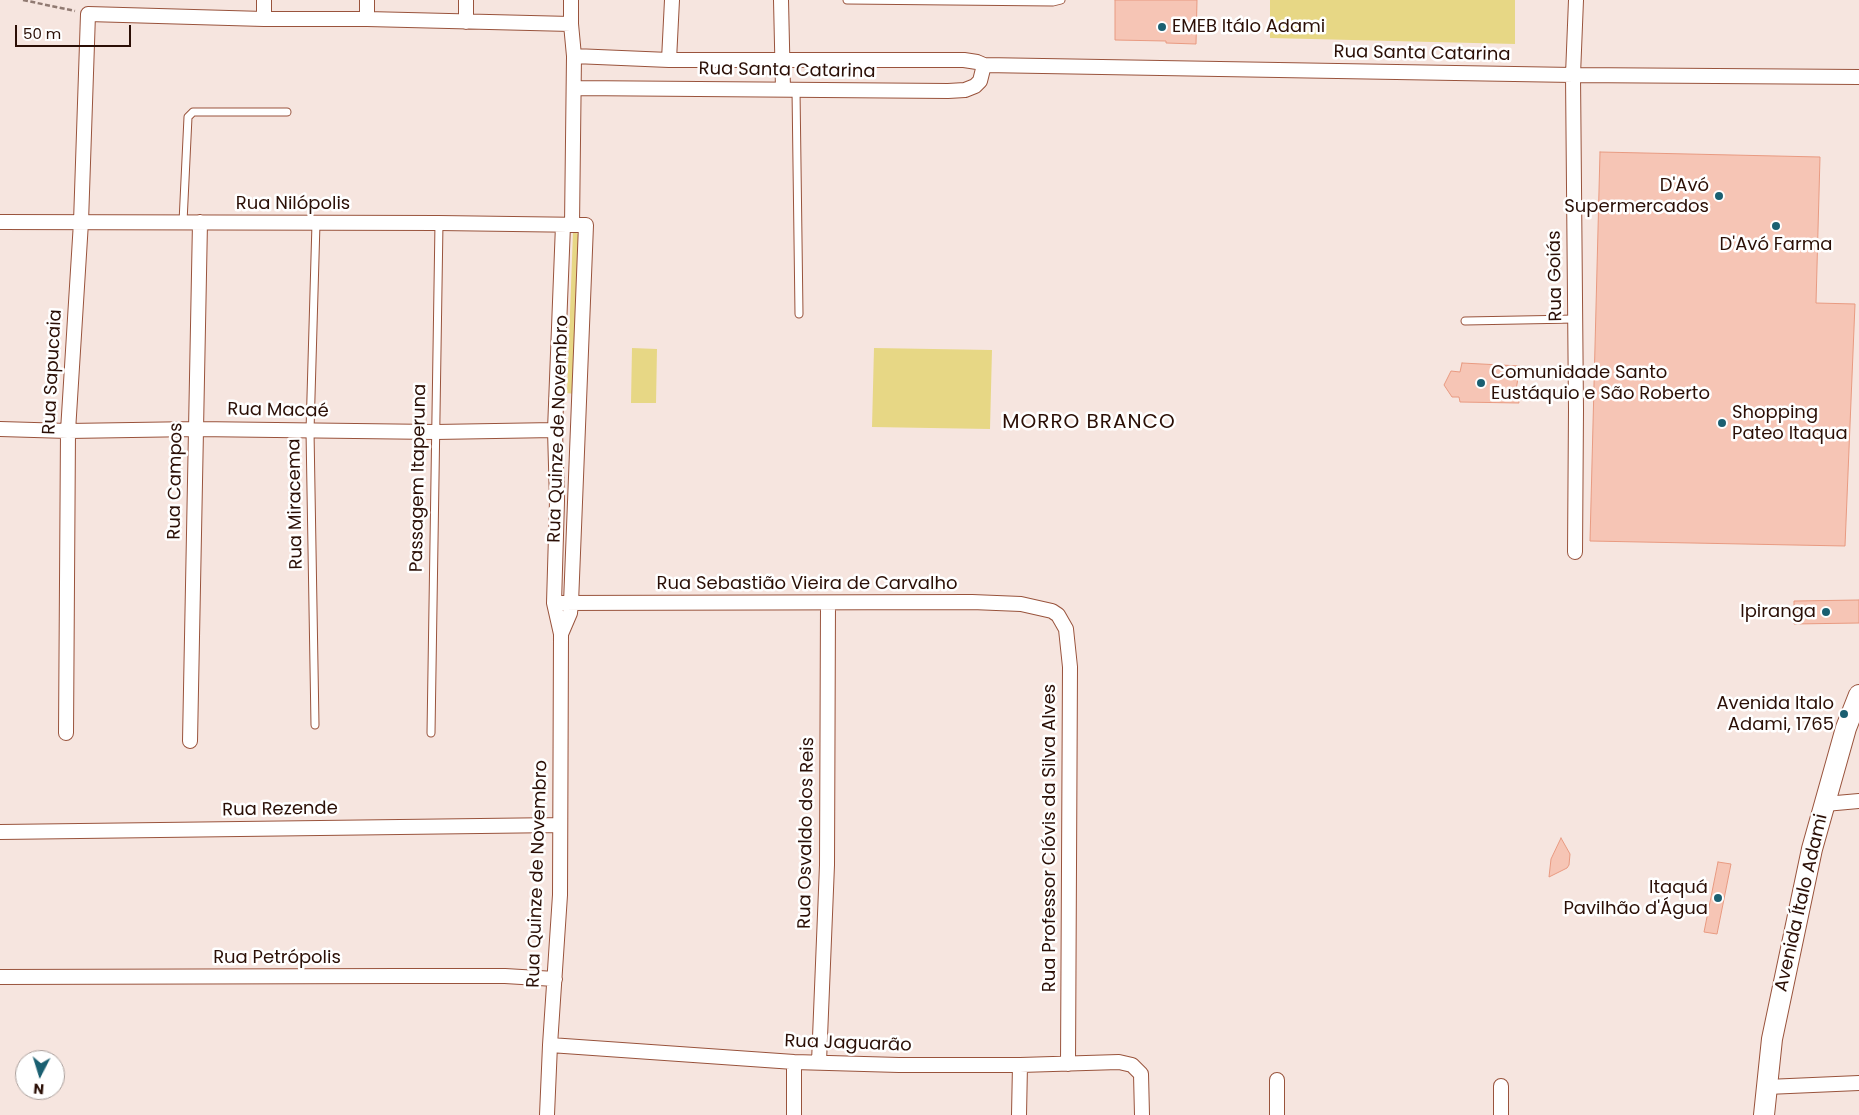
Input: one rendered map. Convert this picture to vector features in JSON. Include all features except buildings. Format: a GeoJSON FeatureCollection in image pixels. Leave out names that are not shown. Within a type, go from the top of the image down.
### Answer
{"type":"FeatureCollection","features":[{"type":"Feature","properties":{"kind":"main road","name":"Avenida Ítalo Adami"},"geometry":{"type":"LineString","coordinates":[[1764,1115],[1772,1039],[1812,850],[1846,728],[1859,695]]}},
{"type":"Feature","properties":{"kind":"street"},"geometry":{"type":"LineString","coordinates":[[264,0],[264,19]]}},
{"type":"Feature","properties":{"kind":"street"},"geometry":{"type":"LineString","coordinates":[[367,0],[367,19]]}},
{"type":"Feature","properties":{"kind":"street"},"geometry":{"type":"LineString","coordinates":[[466,0],[466,22]]}},
{"type":"Feature","properties":{"kind":"street","name":"Rua Quinze de Novembro"},"geometry":{"type":"LineString","coordinates":[[561,634],[570,613],[571,603],[579,405],[574,225],[574,56],[571,0]]}},
{"type":"Feature","properties":{"kind":"street"},"geometry":{"type":"LineString","coordinates":[[669,60],[672,0]]}},
{"type":"Feature","properties":{"kind":"street"},"geometry":{"type":"LineString","coordinates":[[781,0],[782,60],[790,90]]}},
{"type":"Feature","properties":{"kind":"street","name":"Rua Goiás"},"geometry":{"type":"LineString","coordinates":[[1575,552],[1573,75],[1576,0]]}},
{"type":"Feature","properties":{"kind":"street"},"geometry":{"type":"LineString","coordinates":[[88,14],[571,24]]}},
{"type":"Feature","properties":{"kind":"street","name":"Rua Sapucaia"},"geometry":{"type":"LineString","coordinates":[[66,733],[68,430],[81,222],[88,14]]}},
{"type":"Feature","properties":{"kind":"street","name":"Rua Santa Catarina"},"geometry":{"type":"LineString","coordinates":[[574,56],[669,60],[964,60],[984,65],[1573,75],[1859,77]]}},
{"type":"Feature","properties":{"kind":"street","name":"Rua Santa Catarina"},"geometry":{"type":"LineString","coordinates":[[574,88],[966,90],[975,86],[980,81],[984,65]]}},
{"type":"Feature","properties":{"kind":"street","name":"Rua Nilópolis"},"geometry":{"type":"LineString","coordinates":[[0,222],[439,222],[574,225]]}},
{"type":"Feature","properties":{"kind":"street","name":"Rua Campos"},"geometry":{"type":"LineString","coordinates":[[190,740],[200,222]]}},
{"type":"Feature","properties":{"kind":"street","name":"Rua Quinze de Novembro"},"geometry":{"type":"LineString","coordinates":[[547,1115],[560,895],[561,634],[554,603],[557,501],[554,430],[574,225]]}},
{"type":"Feature","properties":{"kind":"street"},"geometry":{"type":"LineString","coordinates":[[556,404],[579,405]]}},
{"type":"Feature","properties":{"kind":"street","name":"Rua Macaé"},"geometry":{"type":"LineString","coordinates":[[0,428],[68,430],[196,428],[435,432],[554,430]]}},
{"type":"Feature","properties":{"kind":"street","name":"Rua Sebastião Vieira de Carvalho"},"geometry":{"type":"LineString","coordinates":[[554,603],[982,602],[1032,606],[1052,611],[1058,616]]}},
{"type":"Feature","properties":{"kind":"street","name":"Rua Osvaldo dos Reis"},"geometry":{"type":"LineString","coordinates":[[819,1062],[827,865],[828,603]]}},
{"type":"Feature","properties":{"kind":"street","name":"Rua Professor Clóvis da Silva Alves"},"geometry":{"type":"LineString","coordinates":[[1058,616],[1066,629],[1070,667],[1068,1064]]}},
{"type":"Feature","properties":{"kind":"street"},"geometry":{"type":"LineString","coordinates":[[1825,804],[1859,801]]}},
{"type":"Feature","properties":{"kind":"street","name":"Rua Rezende"},"geometry":{"type":"LineString","coordinates":[[0,832],[560,825]]}},
{"type":"Feature","properties":{"kind":"street","name":"Rua Petrópolis"},"geometry":{"type":"LineString","coordinates":[[0,977],[505,976],[555,979]]}},
{"type":"Feature","properties":{"kind":"street","name":"Rua Jaguarão"},"geometry":{"type":"LineString","coordinates":[[550,1045],[794,1062],[899,1065],[1020,1065],[1119,1062],[1132,1065],[1141,1074],[1142,1115]]}},
{"type":"Feature","properties":{"kind":"street"},"geometry":{"type":"LineString","coordinates":[[794,1062],[794,1115]]}},
{"type":"Feature","properties":{"kind":"street"},"geometry":{"type":"LineString","coordinates":[[1019,1115],[1020,1065]]}},
{"type":"Feature","properties":{"kind":"street"},"geometry":{"type":"LineString","coordinates":[[1277,1080],[1277,1115]]}},
{"type":"Feature","properties":{"kind":"street"},"geometry":{"type":"LineString","coordinates":[[1766,1087],[1859,1084]]}},
{"type":"Feature","properties":{"kind":"street"},"geometry":{"type":"LineString","coordinates":[[1500,1115],[1501,1086]]}},
{"type":"Feature","properties":{"kind":"lane"},"geometry":{"type":"LineString","coordinates":[[847,0],[1053,2],[1061,0]]}},
{"type":"Feature","properties":{"kind":"lane"},"geometry":{"type":"LineString","coordinates":[[790,90],[799,314]]}},
{"type":"Feature","properties":{"kind":"lane"},"geometry":{"type":"LineString","coordinates":[[183,222],[188,117],[193,112],[287,112]]}},
{"type":"Feature","properties":{"kind":"lane","name":"Passagem Itaperuna"},"geometry":{"type":"LineString","coordinates":[[431,733],[439,222]]}},
{"type":"Feature","properties":{"kind":"lane","name":"Rua Miracema"},"geometry":{"type":"LineString","coordinates":[[315,725],[310,431],[316,223]]}},
{"type":"Feature","properties":{"kind":"lane"},"geometry":{"type":"LineString","coordinates":[[1465,321],[1575,319]]}},
{"type":"Feature","properties":{"kind":"path"},"geometry":{"type":"LineString","coordinates":[[23,0],[88,14]]}},
{"type":"Feature","properties":{"kind":"shaded area"},"geometry":{"type":"Polygon","coordinates":[[[1270,0],[1515,0],[1515,44],[1270,38],[1270,0]]]}},
{"type":"Feature","properties":{"kind":"shaded area"},"geometry":{"type":"Polygon","coordinates":[[[573,232],[579,234],[574,394],[567,393],[573,232]]]}},
{"type":"Feature","properties":{"kind":"shaded area"},"geometry":{"type":"Polygon","coordinates":[[[632,348],[657,349],[656,403],[631,403],[632,348]]]}},
{"type":"Feature","properties":{"kind":"shaded area"},"geometry":{"type":"Polygon","coordinates":[[[874,348],[992,350],[990,429],[872,427],[874,348]]]}},
{"type":"Feature","properties":{"kind":"place","name":"EMEB Itálo Adami"},"geometry":{"type":"Point","coordinates":[1162,27]}},
{"type":"Feature","properties":{"kind":"place","name":"D'Avó Supermercados"},"geometry":{"type":"Point","coordinates":[1719,196]}},
{"type":"Feature","properties":{"kind":"place","name":"D'Avó Farma"},"geometry":{"type":"Point","coordinates":[1776,226]}},
{"type":"Feature","properties":{"kind":"place","name":"Comunidade Santo Eustáquio e São Roberto"},"geometry":{"type":"Point","coordinates":[1481,383]}},
{"type":"Feature","properties":{"kind":"place","name":"Shopping Pateo Itaqua"},"geometry":{"type":"Point","coordinates":[1722,423]}},
{"type":"Feature","properties":{"kind":"place","name":"Ipiranga"},"geometry":{"type":"Point","coordinates":[1826,612]}},
{"type":"Feature","properties":{"kind":"place","name":"Avenida Italo Adami, 1765"},"geometry":{"type":"Point","coordinates":[1844,714]}},
{"type":"Feature","properties":{"kind":"place","name":"Itaquá Pavilhão d'Água"},"geometry":{"type":"Point","coordinates":[1718,898]}},
{"type":"Feature","properties":{"kind":"district","name":"MORRO BRANCO"},"geometry":{"type":"Point","coordinates":[1089,423]}}]}
